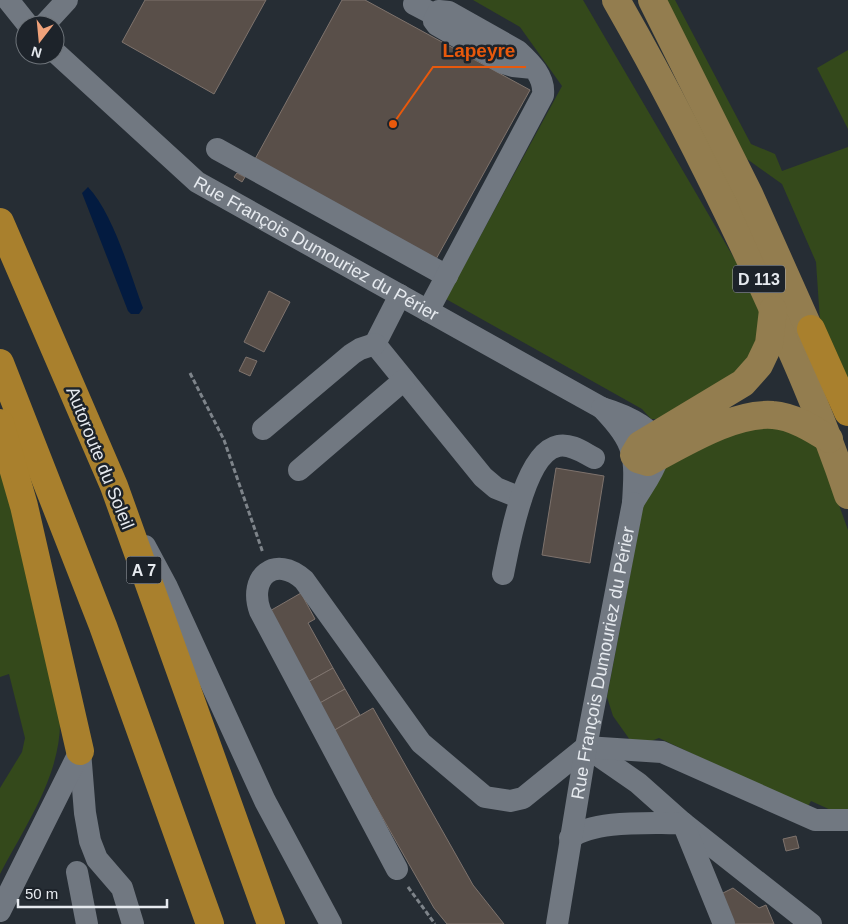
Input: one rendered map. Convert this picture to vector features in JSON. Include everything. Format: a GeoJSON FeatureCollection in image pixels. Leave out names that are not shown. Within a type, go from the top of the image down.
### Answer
{"type":"FeatureCollection","features":[{"type":"Feature","properties":{"kind":"highway","name":"Autoroute du Soleil"},"geometry":{"type":"LineString","coordinates":[[0,222],[114,486],[271,924]]}},
{"type":"Feature","properties":{"kind":"highway"},"geometry":{"type":"LineString","coordinates":[[811,329],[848,412]]}},
{"type":"Feature","properties":{"kind":"highway"},"geometry":{"type":"LineString","coordinates":[[0,363],[103,626],[210,924]]}},
{"type":"Feature","properties":{"kind":"highway"},"geometry":{"type":"LineString","coordinates":[[0,423],[24,506],[80,751]]}},
{"type":"Feature","properties":{"kind":"main road"},"geometry":{"type":"LineString","coordinates":[[605,0],[656,69]]}},
{"type":"Feature","properties":{"kind":"main road","name":"D 113"},"geometry":{"type":"LineString","coordinates":[[616,0],[656,69],[716,186],[773,309],[839,434]]}},
{"type":"Feature","properties":{"kind":"main road","name":"D 113"},"geometry":{"type":"LineString","coordinates":[[646,0],[683,58],[749,194],[811,329],[839,434],[848,495]]}},
{"type":"Feature","properties":{"kind":"main road"},"geometry":{"type":"LineString","coordinates":[[652,0],[683,58]]}},
{"type":"Feature","properties":{"kind":"main road"},"geometry":{"type":"LineString","coordinates":[[648,450],[743,383],[759,365],[769,344],[773,309]]}},
{"type":"Feature","properties":{"kind":"main road"},"geometry":{"type":"LineString","coordinates":[[648,450],[746,416],[774,415],[839,434]]}},
{"type":"Feature","properties":{"kind":"street"},"geometry":{"type":"LineString","coordinates":[[8,0],[20,15]]}},
{"type":"Feature","properties":{"kind":"street"},"geometry":{"type":"LineString","coordinates":[[53,15],[67,0]]}},
{"type":"Feature","properties":{"kind":"street"},"geometry":{"type":"LineString","coordinates":[[414,4],[435,15],[439,10],[449,12],[518,51],[542,79],[543,95],[428,311]]}},
{"type":"Feature","properties":{"kind":"street","name":"Rue François Dumouriez du Périer"},"geometry":{"type":"LineString","coordinates":[[65,61],[197,182],[602,408],[632,420],[648,450],[633,503],[586,747],[557,924]]}},
{"type":"Feature","properties":{"kind":"street"},"geometry":{"type":"LineString","coordinates":[[217,149],[447,276]]}},
{"type":"Feature","properties":{"kind":"street"},"geometry":{"type":"LineString","coordinates":[[263,429],[352,354],[375,344],[400,295]]}},
{"type":"Feature","properties":{"kind":"street"},"geometry":{"type":"LineString","coordinates":[[375,344],[483,477],[496,488],[521,498]]}},
{"type":"Feature","properties":{"kind":"street"},"geometry":{"type":"LineString","coordinates":[[299,470],[404,380]]}},
{"type":"Feature","properties":{"kind":"street"},"geometry":{"type":"LineString","coordinates":[[503,574],[521,498],[535,466],[546,453],[558,446],[571,446],[594,458]]}},
{"type":"Feature","properties":{"kind":"street"},"geometry":{"type":"LineString","coordinates":[[114,486],[167,587],[265,801],[331,924]]}},
{"type":"Feature","properties":{"kind":"street"},"geometry":{"type":"LineString","coordinates":[[397,869],[260,611],[256,601],[257,589],[262,578],[270,570],[281,568],[294,571],[304,580],[421,744],[485,797],[510,801],[523,798],[586,747],[662,752],[815,820],[848,820]]}},
{"type":"Feature","properties":{"kind":"street"},"geometry":{"type":"LineString","coordinates":[[586,747],[638,782],[683,823],[811,924]]}},
{"type":"Feature","properties":{"kind":"street"},"geometry":{"type":"LineString","coordinates":[[0,911],[80,751]]}},
{"type":"Feature","properties":{"kind":"street"},"geometry":{"type":"LineString","coordinates":[[80,751],[85,814],[90,841],[97,858],[122,888],[130,921]]}},
{"type":"Feature","properties":{"kind":"street"},"geometry":{"type":"LineString","coordinates":[[572,830],[582,831],[600,826],[683,823]]}},
{"type":"Feature","properties":{"kind":"street"},"geometry":{"type":"LineString","coordinates":[[683,823],[724,924]]}},
{"type":"Feature","properties":{"kind":"street"},"geometry":{"type":"LineString","coordinates":[[710,889],[735,864]]}},
{"type":"Feature","properties":{"kind":"street"},"geometry":{"type":"LineString","coordinates":[[77,872],[87,924]]}},
{"type":"Feature","properties":{"kind":"path"},"geometry":{"type":"LineString","coordinates":[[190,372],[224,440],[257,539],[270,570]]}},
{"type":"Feature","properties":{"kind":"path"},"geometry":{"type":"LineString","coordinates":[[397,869],[416,901],[435,924]]}},
{"type":"Feature","properties":{"kind":"green space"},"geometry":{"type":"Polygon","coordinates":[[[473,0],[583,0],[748,282],[760,311],[754,362],[667,419],[651,419],[642,409],[446,299],[562,86],[520,27],[473,0]]]}},
{"type":"Feature","properties":{"kind":"green space"},"geometry":{"type":"Polygon","coordinates":[[[659,0],[675,0],[751,144],[775,154],[782,171],[848,147],[848,383],[820,321],[816,262],[782,184],[747,159],[737,145],[659,0]]]}},
{"type":"Feature","properties":{"kind":"green space"},"geometry":{"type":"Polygon","coordinates":[[[848,50],[848,129],[817,68],[848,50]]]}},
{"type":"Feature","properties":{"kind":"green space"},"geometry":{"type":"Polygon","coordinates":[[[742,424],[795,426],[819,450],[848,530],[848,810],[833,811],[811,801],[807,808],[659,738],[635,747],[613,716],[607,697],[646,491],[667,462],[742,424]]]}},
{"type":"Feature","properties":{"kind":"green space"},"geometry":{"type":"Polygon","coordinates":[[[0,452],[60,718],[59,739],[48,779],[40,799],[0,874],[0,788],[22,752],[25,738],[9,674],[0,677],[0,452]]]}},
{"type":"Feature","properties":{"kind":"water"},"geometry":{"type":"Polygon","coordinates":[[[88,187],[105,212],[120,244],[143,308],[139,314],[131,314],[128,311],[82,193],[88,187]]]}},
{"type":"Feature","properties":{"kind":"building"},"geometry":{"type":"Polygon","coordinates":[[[145,0],[266,0],[214,94],[122,42],[145,0]]]}},
{"type":"Feature","properties":{"kind":"building"},"geometry":{"type":"Polygon","coordinates":[[[342,0],[365,0],[530,90],[435,261],[254,161],[342,0]]]}},
{"type":"Feature","properties":{"kind":"building"},"geometry":{"type":"Polygon","coordinates":[[[237,173],[245,177],[242,182],[234,177],[237,173]]]}},
{"type":"Feature","properties":{"kind":"building"},"geometry":{"type":"Polygon","coordinates":[[[269,291],[290,302],[264,352],[244,342],[269,291]]]}},
{"type":"Feature","properties":{"kind":"building"},"geometry":{"type":"Polygon","coordinates":[[[246,357],[257,361],[250,376],[239,371],[246,357]]]}},
{"type":"Feature","properties":{"kind":"building"},"geometry":{"type":"Polygon","coordinates":[[[556,468],[604,476],[590,563],[542,555],[556,468]]]}},
{"type":"Feature","properties":{"kind":"building"},"geometry":{"type":"Polygon","coordinates":[[[301,593],[315,619],[308,623],[333,668],[306,683],[268,612],[301,593]]]}},
{"type":"Feature","properties":{"kind":"building"},"geometry":{"type":"Polygon","coordinates":[[[333,668],[345,689],[318,704],[306,683],[333,668]]]}},
{"type":"Feature","properties":{"kind":"building"},"geometry":{"type":"Polygon","coordinates":[[[345,689],[360,715],[333,731],[318,704],[345,689]]]}},
{"type":"Feature","properties":{"kind":"building"},"geometry":{"type":"Polygon","coordinates":[[[373,708],[473,885],[504,924],[447,924],[434,908],[333,731],[373,708]]]}},
{"type":"Feature","properties":{"kind":"building"},"geometry":{"type":"Polygon","coordinates":[[[796,836],[799,848],[786,851],[783,839],[796,836]]]}},
{"type":"Feature","properties":{"kind":"building"},"geometry":{"type":"Polygon","coordinates":[[[733,888],[759,908],[766,905],[774,924],[733,924],[721,894],[733,888]]]}},
{"type":"Feature","properties":{"kind":"place","name":"Lapeyre"},"geometry":{"type":"Point","coordinates":[393,124]}}]}
